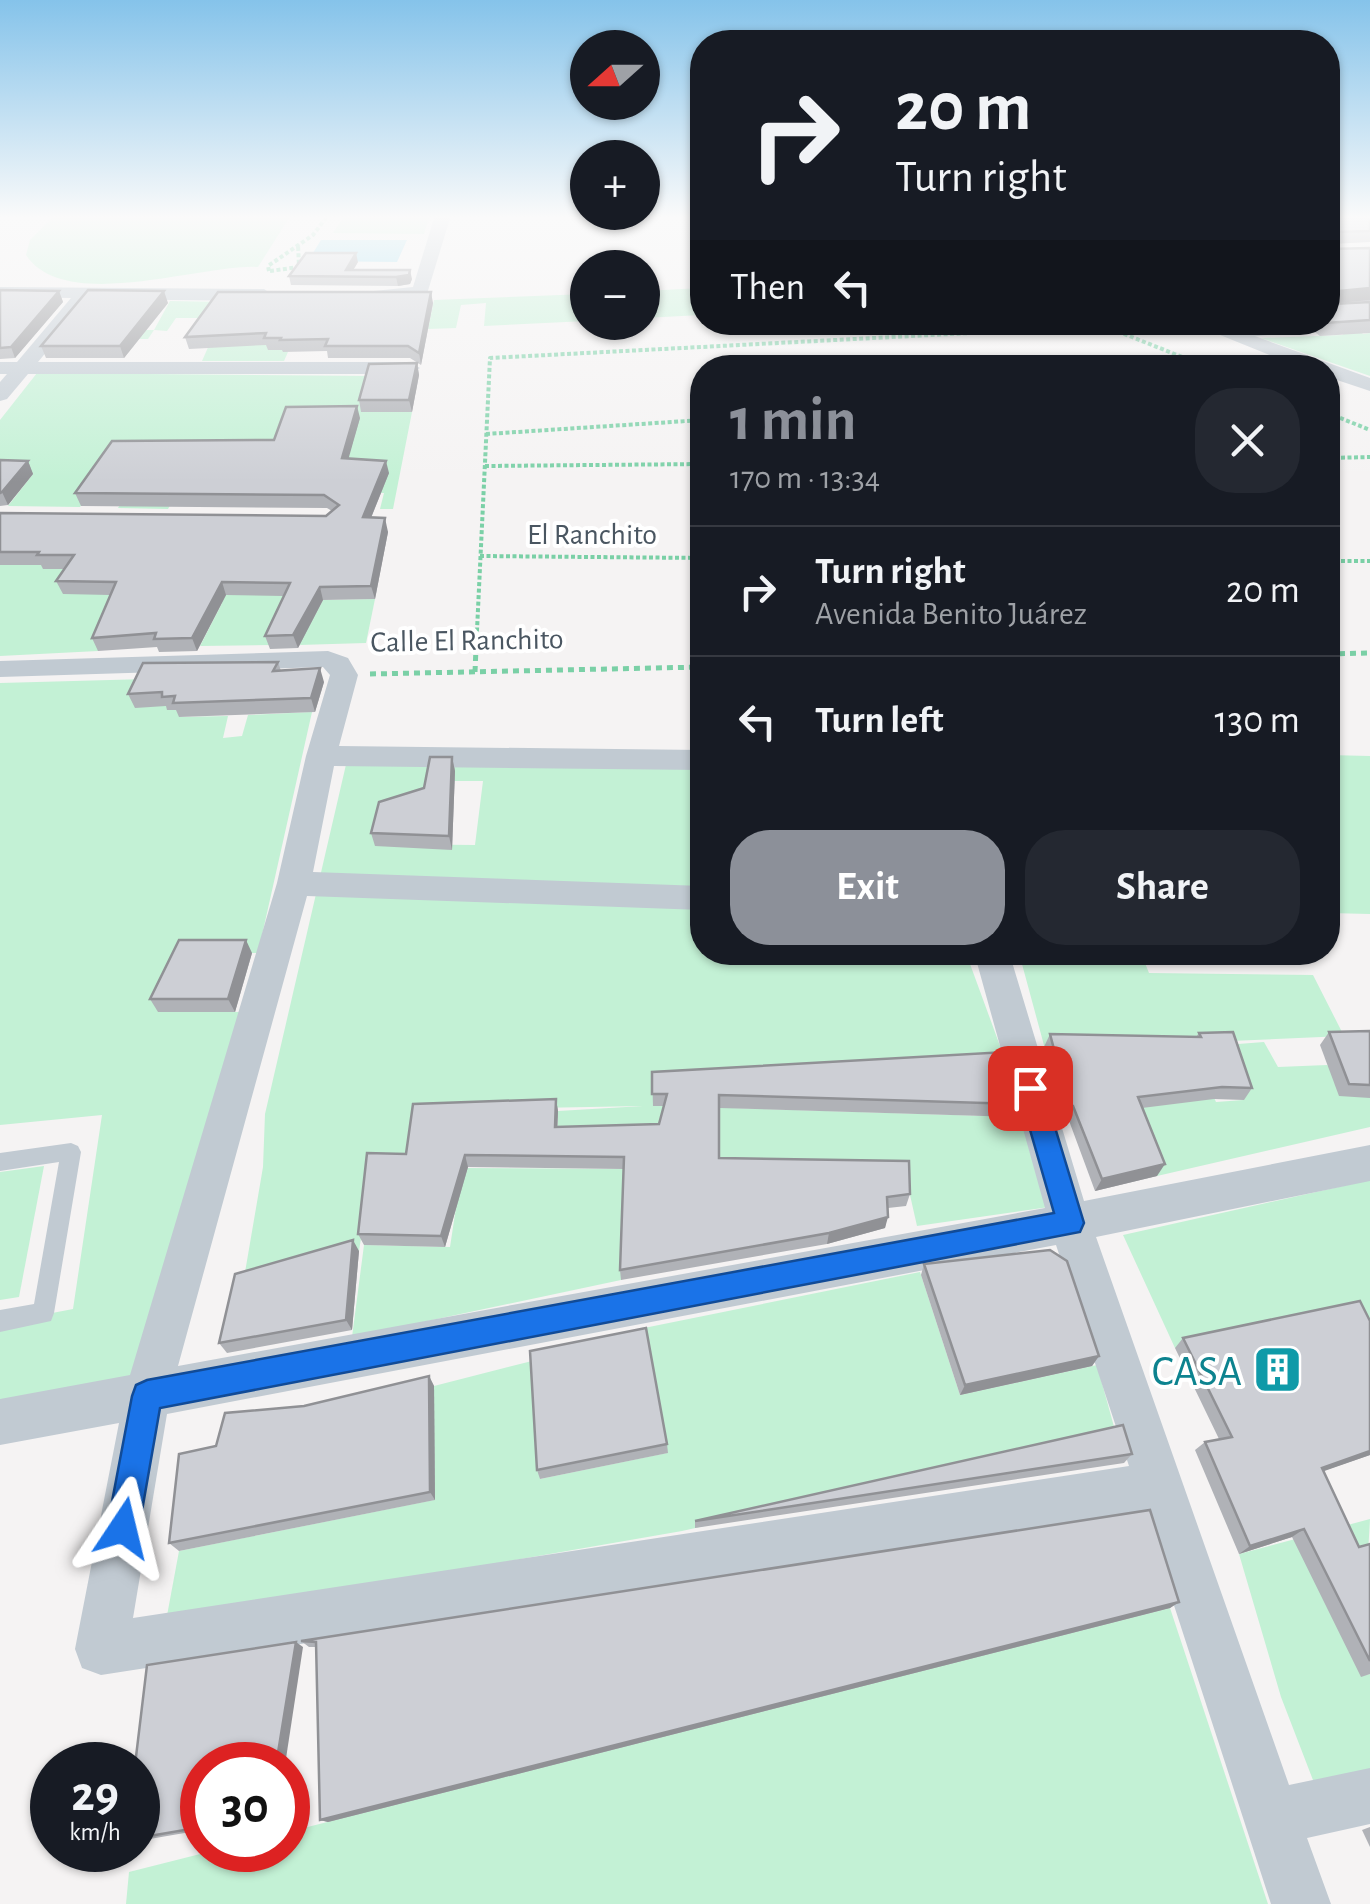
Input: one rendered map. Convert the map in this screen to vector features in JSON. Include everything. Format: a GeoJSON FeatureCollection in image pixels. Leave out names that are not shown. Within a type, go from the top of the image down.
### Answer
{"type":"FeatureCollection","features":[{"type":"Feature","properties":{"kind":"street"},"geometry":{"type":"LineString","coordinates":[[0,394],[11,368],[74,304]]}},
{"type":"Feature","properties":{"kind":"street"},"geometry":{"type":"LineString","coordinates":[[1232,336],[1285,355]]}},
{"type":"Feature","properties":{"kind":"street"},"geometry":{"type":"LineString","coordinates":[[11,368],[410,368]]}},
{"type":"Feature","properties":{"kind":"street"},"geometry":{"type":"LineString","coordinates":[[1340,375],[1370,385]]}},
{"type":"Feature","properties":{"kind":"street","name":"Calle El Ranchito"},"geometry":{"type":"LineString","coordinates":[[0,669],[328,659],[338,664],[344,675]]}},
{"type":"Feature","properties":{"kind":"street"},"geometry":{"type":"LineString","coordinates":[[344,675],[321,756],[294,884],[147,1396],[101,1649],[1159,1486]]}},
{"type":"Feature","properties":{"kind":"street"},"geometry":{"type":"LineString","coordinates":[[321,756],[690,760]]}},
{"type":"Feature","properties":{"kind":"street"},"geometry":{"type":"LineString","coordinates":[[294,884],[690,898]]}},
{"type":"Feature","properties":{"kind":"street"},"geometry":{"type":"LineString","coordinates":[[995,965],[1070,1223],[1301,1904]]}},
{"type":"Feature","properties":{"kind":"street"},"geometry":{"type":"LineString","coordinates":[[0,1422],[1070,1223],[1370,1163]]}},
{"type":"Feature","properties":{"kind":"street"},"geometry":{"type":"LineString","coordinates":[[1272,1817],[1370,1796]]}},
{"type":"Feature","properties":{"kind":"lane"},"geometry":{"type":"LineString","coordinates":[[1232,336],[1242,335]]}},
{"type":"Feature","properties":{"kind":"lane"},"geometry":{"type":"LineString","coordinates":[[0,1162],[71,1152],[43,1313],[0,1321]]}},
{"type":"Feature","properties":{"kind":"path","name":"El Ranchito"},"geometry":{"type":"LineString","coordinates":[[475,672],[490,358],[931,335]]}},
{"type":"Feature","properties":{"kind":"path","name":"El Ranchito"},"geometry":{"type":"LineString","coordinates":[[1127,335],[1177,355]]}},
{"type":"Feature","properties":{"kind":"path"},"geometry":{"type":"LineString","coordinates":[[1340,418],[1370,430]]}},
{"type":"Feature","properties":{"kind":"path"},"geometry":{"type":"LineString","coordinates":[[486,434],[690,421]]}},
{"type":"Feature","properties":{"kind":"path"},"geometry":{"type":"LineString","coordinates":[[1340,458],[1370,457]]}},
{"type":"Feature","properties":{"kind":"path","name":"El Ranchito"},"geometry":{"type":"LineString","coordinates":[[485,466],[690,464]]}},
{"type":"Feature","properties":{"kind":"path","name":"El Ranchito"},"geometry":{"type":"LineString","coordinates":[[480,556],[690,558]]}},
{"type":"Feature","properties":{"kind":"path"},"geometry":{"type":"LineString","coordinates":[[1340,561],[1370,562]]}},
{"type":"Feature","properties":{"kind":"path"},"geometry":{"type":"LineString","coordinates":[[1340,654],[1370,653]]}},
{"type":"Feature","properties":{"kind":"path","name":"Calle El Ranchito"},"geometry":{"type":"LineString","coordinates":[[344,675],[690,667]]}},
{"type":"Feature","properties":{"kind":"green space"},"geometry":{"type":"Polygon","coordinates":[[[168,304],[226,304],[288,352],[284,361],[202,361],[221,318],[176,318],[167,331],[154,330],[168,304]]]}},
{"type":"Feature","properties":{"kind":"green space"},"geometry":{"type":"Polygon","coordinates":[[[433,304],[475,304],[461,305],[456,328],[428,329],[433,304]]]}},
{"type":"Feature","properties":{"kind":"green space"},"geometry":{"type":"Polygon","coordinates":[[[486,304],[570,304],[570,322],[484,326],[486,304]]]}},
{"type":"Feature","properties":{"kind":"green space"},"geometry":{"type":"Polygon","coordinates":[[[660,304],[690,304],[690,316],[660,317],[660,304]]]}},
{"type":"Feature","properties":{"kind":"green space"},"geometry":{"type":"Polygon","coordinates":[[[1350,321],[1363,334],[1370,333],[1370,376],[1340,366],[1340,355],[1310,355],[1261,338],[1343,335],[1350,321]]]}},
{"type":"Feature","properties":{"kind":"green space"},"geometry":{"type":"Polygon","coordinates":[[[109,330],[154,330],[148,339],[133,339],[109,330]]]}},
{"type":"Feature","properties":{"kind":"green space"},"geometry":{"type":"Polygon","coordinates":[[[37,373],[371,376],[362,412],[412,412],[393,509],[380,509],[384,493],[180,488],[168,509],[118,508],[137,477],[117,453],[80,507],[8,506],[33,474],[0,466],[0,420],[37,373]]]}},
{"type":"Feature","properties":{"kind":"green space"},"geometry":{"type":"Polygon","coordinates":[[[0,526],[294,563],[271,645],[200,646],[222,603],[109,628],[98,651],[0,656],[0,526]]]}},
{"type":"Feature","properties":{"kind":"green space"},"geometry":{"type":"Polygon","coordinates":[[[375,599],[366,643],[299,645],[323,600],[375,599]]]}},
{"type":"Feature","properties":{"kind":"green space"},"geometry":{"type":"Polygon","coordinates":[[[147,679],[168,706],[181,710],[180,717],[228,716],[223,738],[242,736],[248,715],[312,712],[258,953],[186,953],[159,1012],[240,1012],[140,1385],[0,1412],[0,1323],[73,1309],[102,1115],[0,1125],[0,683],[147,679]]]}},
{"type":"Feature","properties":{"kind":"green space"},"geometry":{"type":"Polygon","coordinates":[[[1340,755],[1370,756],[1370,914],[1340,913],[1340,755]]]}},
{"type":"Feature","properties":{"kind":"green space"},"geometry":{"type":"Polygon","coordinates":[[[348,756],[690,768],[690,965],[970,965],[1007,1065],[668,1106],[1021,1117],[1056,1206],[917,1226],[905,1173],[798,1169],[557,1139],[558,1111],[643,1106],[417,1110],[410,1166],[372,1167],[359,1251],[243,1284],[263,1167],[265,1114],[348,756]],[[431,781],[427,802],[376,844],[475,845],[483,781],[431,781]]]}},
{"type":"Feature","properties":{"kind":"green space"},"geometry":{"type":"Polygon","coordinates":[[[1022,965],[1146,965],[1149,973],[1313,975],[1344,1036],[1045,1049],[1022,965]]]}},
{"type":"Feature","properties":{"kind":"green space"},"geometry":{"type":"Polygon","coordinates":[[[1264,1042],[1278,1067],[1327,1065],[1370,1098],[1370,1127],[1157,1176],[1131,1109],[1191,1046],[1216,1102],[1243,1100],[1225,1045],[1264,1042]]]}},
{"type":"Feature","properties":{"kind":"green space"},"geometry":{"type":"Polygon","coordinates":[[[44,1166],[19,1297],[0,1300],[0,1172],[44,1166]]]}},
{"type":"Feature","properties":{"kind":"green space"},"geometry":{"type":"Polygon","coordinates":[[[462,1168],[625,1169],[621,1280],[352,1337],[364,1245],[450,1247],[462,1168]]]}},
{"type":"Feature","properties":{"kind":"green space"},"geometry":{"type":"Polygon","coordinates":[[[1370,1180],[1370,1355],[1348,1311],[1175,1348],[1123,1235],[1370,1180]]]}},
{"type":"Feature","properties":{"kind":"green space"},"geometry":{"type":"Polygon","coordinates":[[[920,1272],[960,1395],[1097,1365],[1116,1434],[682,1531],[166,1621],[179,1551],[434,1500],[434,1386],[532,1361],[540,1479],[667,1453],[644,1328],[920,1272]]]}},
{"type":"Feature","properties":{"kind":"green space"},"geometry":{"type":"Polygon","coordinates":[[[1370,1519],[1361,1676],[1370,1674],[1370,1796],[1323,1806],[1281,1697],[1239,1554],[1370,1519]]]}},
{"type":"Feature","properties":{"kind":"green space"},"geometry":{"type":"Polygon","coordinates":[[[1170,1608],[1268,1904],[126,1904],[129,1872],[160,1872],[160,1864],[180,1859],[180,1872],[310,1872],[310,1826],[1170,1608]]]}},
{"type":"Feature","properties":{"kind":"building"},"geometry":{"type":"Polygon","coordinates":[[[0,304],[48,304],[11,347],[0,348],[0,304]]]}},
{"type":"Feature","properties":{"kind":"building"},"geometry":{"type":"Polygon","coordinates":[[[76,304],[154,304],[120,346],[41,346],[76,304]]]}},
{"type":"Feature","properties":{"kind":"building"},"geometry":{"type":"Polygon","coordinates":[[[209,304],[429,304],[419,353],[408,346],[325,346],[328,339],[280,340],[264,338],[266,333],[185,337],[209,304]]]}},
{"type":"Feature","properties":{"kind":"building"},"geometry":{"type":"Polygon","coordinates":[[[1340,304],[1370,304],[1370,320],[1340,322],[1340,304]]]}},
{"type":"Feature","properties":{"kind":"building"},"geometry":{"type":"Polygon","coordinates":[[[417,363],[409,400],[359,400],[369,364],[417,363]]]}},
{"type":"Feature","properties":{"kind":"building"},"geometry":{"type":"Polygon","coordinates":[[[357,406],[342,458],[386,461],[363,517],[385,518],[371,586],[320,587],[293,635],[265,636],[290,583],[222,582],[192,638],[154,639],[156,633],[92,638],[116,582],[56,581],[74,555],[0,552],[0,513],[326,516],[339,505],[324,495],[75,493],[112,441],[274,440],[286,407],[357,406]]]}},
{"type":"Feature","properties":{"kind":"building"},"geometry":{"type":"Polygon","coordinates":[[[0,460],[28,461],[0,493],[0,460]]]}},
{"type":"Feature","properties":{"kind":"building"},"geometry":{"type":"Polygon","coordinates":[[[278,662],[273,671],[320,668],[311,698],[173,703],[175,696],[162,697],[162,692],[128,694],[143,663],[278,662]]]}},
{"type":"Feature","properties":{"kind":"building"},"geometry":{"type":"Polygon","coordinates":[[[430,757],[452,757],[449,836],[371,833],[379,802],[424,788],[430,757]]]}},
{"type":"Feature","properties":{"kind":"building"},"geometry":{"type":"Polygon","coordinates":[[[179,940],[246,940],[228,999],[150,999],[179,940]]]}},
{"type":"Feature","properties":{"kind":"building"},"geometry":{"type":"Polygon","coordinates":[[[1370,1031],[1370,1085],[1349,1084],[1329,1032],[1370,1031]]]}},
{"type":"Feature","properties":{"kind":"building"},"geometry":{"type":"Polygon","coordinates":[[[1233,1032],[1252,1088],[1222,1087],[1138,1097],[1165,1164],[1102,1179],[1073,1106],[1069,1106],[1050,1034],[1201,1037],[1199,1033],[1233,1032]]]}},
{"type":"Feature","properties":{"kind":"building"},"geometry":{"type":"Polygon","coordinates":[[[1006,1052],[1021,1104],[719,1095],[719,1158],[909,1161],[910,1194],[887,1197],[888,1217],[829,1233],[620,1270],[624,1157],[465,1155],[441,1236],[358,1234],[367,1153],[406,1154],[413,1104],[556,1099],[555,1127],[659,1124],[667,1094],[652,1094],[652,1072],[1006,1052]]]}},
{"type":"Feature","properties":{"kind":"building"},"geometry":{"type":"Polygon","coordinates":[[[353,1240],[346,1320],[219,1343],[235,1274],[353,1240]]]}},
{"type":"Feature","properties":{"kind":"building"},"geometry":{"type":"Polygon","coordinates":[[[1050,1250],[1067,1261],[1099,1356],[965,1385],[924,1264],[1050,1250]]]}},
{"type":"Feature","properties":{"kind":"building"},"geometry":{"type":"Polygon","coordinates":[[[1360,1301],[1370,1321],[1370,1451],[1322,1468],[1359,1547],[1370,1544],[1370,1661],[1304,1529],[1250,1546],[1205,1442],[1232,1437],[1183,1338],[1360,1301]]]}},
{"type":"Feature","properties":{"kind":"building"},"geometry":{"type":"Polygon","coordinates":[[[646,1328],[667,1444],[537,1470],[530,1351],[646,1328]]]}},
{"type":"Feature","properties":{"kind":"building"},"geometry":{"type":"Polygon","coordinates":[[[429,1376],[430,1492],[169,1543],[179,1454],[216,1446],[225,1413],[304,1406],[429,1376]]]}},
{"type":"Feature","properties":{"kind":"building"},"geometry":{"type":"Polygon","coordinates":[[[1123,1425],[1132,1454],[695,1521],[1123,1425]]]}},
{"type":"Feature","properties":{"kind":"building"},"geometry":{"type":"Polygon","coordinates":[[[1150,1510],[1179,1602],[320,1820],[316,1642],[301,1641],[1150,1510]]]}},
{"type":"Feature","properties":{"kind":"building"},"geometry":{"type":"Polygon","coordinates":[[[296,1642],[280,1742],[180,1742],[180,1831],[160,1834],[160,1742],[138,1742],[147,1665],[296,1642]]]}},
{"type":"Feature","properties":{"kind":"place","name":"CASA"},"geometry":{"type":"Point","coordinates":[1277,1370]}},
{"type":"Feature","properties":{"kind":"route"},"geometry":{"type":"LineString","coordinates":[[123,1528],[147,1396],[1070,1223],[1030,1088]]}}]}
